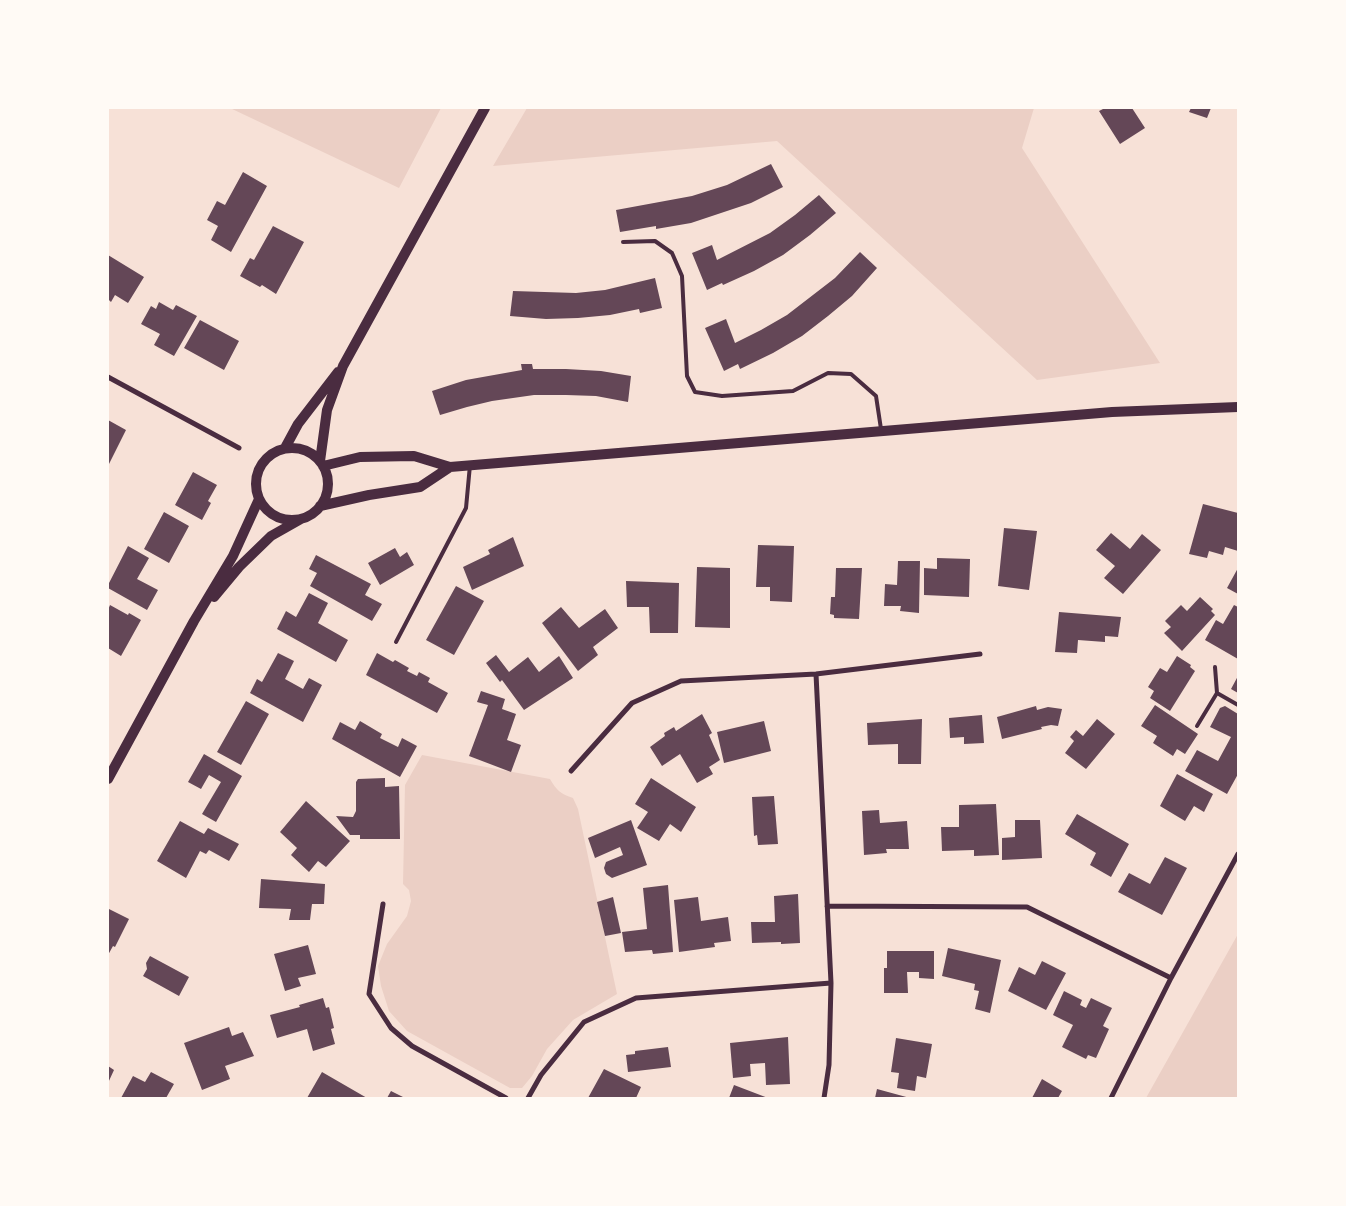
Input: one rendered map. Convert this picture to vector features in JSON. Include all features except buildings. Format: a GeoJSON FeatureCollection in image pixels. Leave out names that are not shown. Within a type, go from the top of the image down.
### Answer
{"type":"FeatureCollection","features":[{"type":"Feature","properties":{"kind":"main road"},"geometry":{"type":"LineString","coordinates":[[322,463],[327,410],[343,366],[485,108]]}},
{"type":"Feature","properties":{"kind":"main road"},"geometry":{"type":"LineString","coordinates":[[285,448],[298,424],[343,366]]}},
{"type":"Feature","properties":{"kind":"main road"},"geometry":{"type":"LineString","coordinates":[[322,463],[360,457],[414,456],[450,467],[470,466],[1112,412],[1238,407]]}},
{"type":"Feature","properties":{"kind":"main road"},"geometry":{"type":"LineString","coordinates":[[194,621],[239,567],[270,536],[313,513],[326,497],[327,476],[322,463],[313,454],[304,449],[285,448],[266,458],[260,467],[256,489],[265,508],[274,515],[284,519],[305,517]]}},
{"type":"Feature","properties":{"kind":"main road"},"geometry":{"type":"LineString","coordinates":[[320,506],[369,495],[420,487],[450,467]]}},
{"type":"Feature","properties":{"kind":"main road"},"geometry":{"type":"LineString","coordinates":[[108,779],[194,621],[234,556],[260,499]]}},
{"type":"Feature","properties":{"kind":"street"},"geometry":{"type":"LineString","coordinates":[[108,377],[239,448]]}},
{"type":"Feature","properties":{"kind":"street"},"geometry":{"type":"LineString","coordinates":[[571,771],[632,703],[682,681],[816,674],[980,654]]}},
{"type":"Feature","properties":{"kind":"street"},"geometry":{"type":"LineString","coordinates":[[816,674],[831,983],[829,1065],[824,1098]]}},
{"type":"Feature","properties":{"kind":"street"},"geometry":{"type":"LineString","coordinates":[[1111,1098],[1171,978],[1238,854]]}},
{"type":"Feature","properties":{"kind":"street"},"geometry":{"type":"LineString","coordinates":[[383,904],[369,994],[391,1028],[412,1046],[506,1098]]}},
{"type":"Feature","properties":{"kind":"street"},"geometry":{"type":"LineString","coordinates":[[827,906],[1027,907],[1171,978]]}},
{"type":"Feature","properties":{"kind":"street"},"geometry":{"type":"LineString","coordinates":[[528,1098],[541,1075],[584,1022],[636,998],[831,983]]}},
{"type":"Feature","properties":{"kind":"lane"},"geometry":{"type":"LineString","coordinates":[[623,242],[655,241],[672,253],[682,276],[687,376],[695,392],[722,396],[793,391],[828,373],[851,374],[876,396],[881,431]]}},
{"type":"Feature","properties":{"kind":"lane"},"geometry":{"type":"LineString","coordinates":[[396,642],[466,508],[470,466]]}},
{"type":"Feature","properties":{"kind":"lane"},"geometry":{"type":"LineString","coordinates":[[1197,726],[1216,693],[1215,667]]}},
{"type":"Feature","properties":{"kind":"lane"},"geometry":{"type":"LineString","coordinates":[[1216,693],[1238,705]]}},
{"type":"Feature","properties":{"kind":"shaded area"},"geometry":{"type":"Polygon","coordinates":[[[230,108],[441,108],[399,188],[230,108]]]}},
{"type":"Feature","properties":{"kind":"shaded area"},"geometry":{"type":"Polygon","coordinates":[[[527,108],[1034,108],[1022,148],[1160,363],[1037,380],[777,141],[493,166],[527,108]]]}},
{"type":"Feature","properties":{"kind":"shaded area"},"geometry":{"type":"Polygon","coordinates":[[[422,755],[550,779],[559,791],[573,798],[578,809],[617,994],[573,1020],[547,1049],[532,1076],[522,1088],[510,1088],[407,1031],[389,1011],[381,986],[378,966],[387,944],[407,916],[411,901],[409,890],[403,884],[405,785],[422,755]]]}},
{"type":"Feature","properties":{"kind":"shaded area"},"geometry":{"type":"Polygon","coordinates":[[[1238,934],[1238,1098],[1146,1098],[1238,934]]]}}]}
